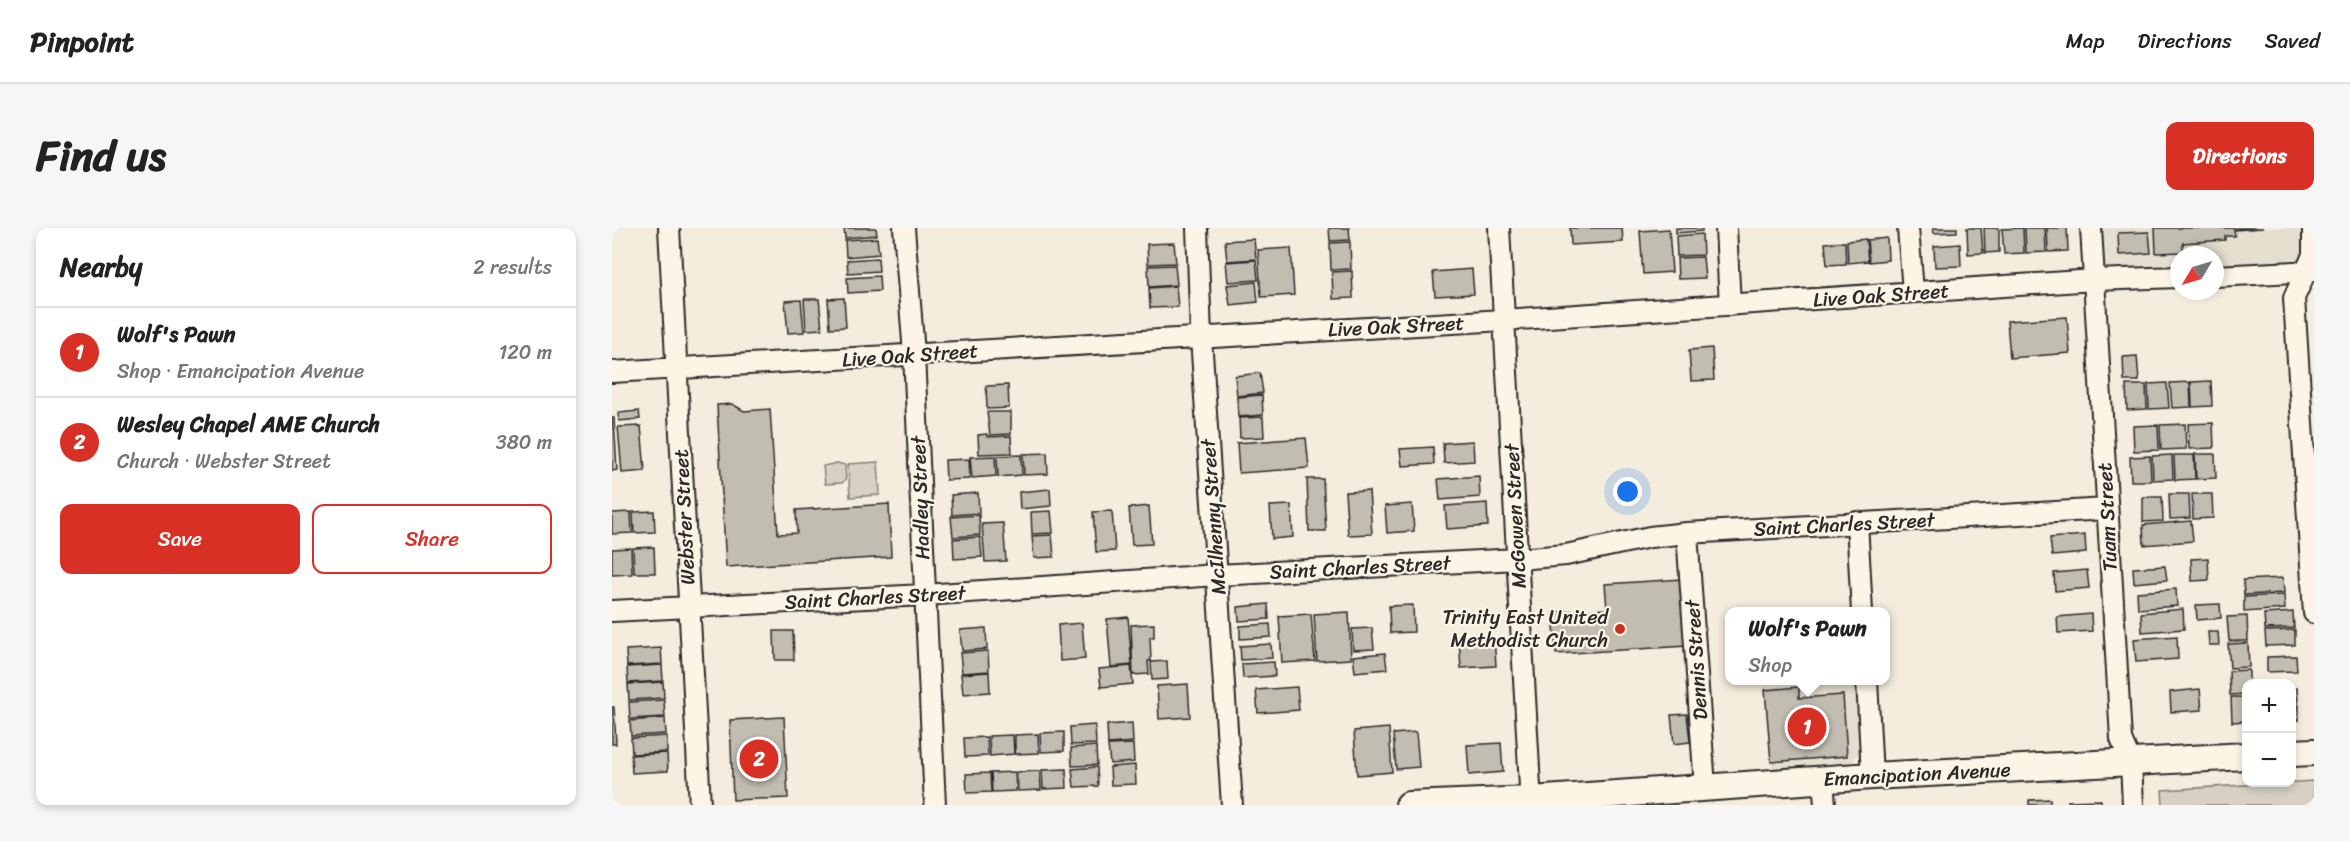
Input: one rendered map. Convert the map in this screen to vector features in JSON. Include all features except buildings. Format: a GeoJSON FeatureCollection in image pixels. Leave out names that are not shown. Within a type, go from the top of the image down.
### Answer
{"type":"FeatureCollection","features":[{"type":"Feature","properties":{"kind":"main road"},"geometry":{"type":"LineString","coordinates":[[2296,753],[2314,752]]}},
{"type":"Feature","properties":{"kind":"main road","name":"Emancipation Avenue"},"geometry":{"type":"LineString","coordinates":[[1409,805],[1531,803],[1823,779],[2242,756]]}},
{"type":"Feature","properties":{"kind":"street","name":"Webster Street"},"geometry":{"type":"LineString","coordinates":[[669,228],[700,805]]}},
{"type":"Feature","properties":{"kind":"street","name":"Hadley Street"},"geometry":{"type":"LineString","coordinates":[[903,228],[914,354],[935,805]]}},
{"type":"Feature","properties":{"kind":"street","name":"McIlhenny Street"},"geometry":{"type":"LineString","coordinates":[[1197,228],[1201,337],[1232,805]]}},
{"type":"Feature","properties":{"kind":"street","name":"McGowen Street"},"geometry":{"type":"LineString","coordinates":[[1499,228],[1531,803]]}},
{"type":"Feature","properties":{"kind":"street"},"geometry":{"type":"LineString","coordinates":[[1726,228],[1730,305]]}},
{"type":"Feature","properties":{"kind":"street"},"geometry":{"type":"LineString","coordinates":[[1908,228],[1913,292]]}},
{"type":"Feature","properties":{"kind":"street","name":"Tuam Street"},"geometry":{"type":"LineString","coordinates":[[2091,228],[2121,738],[2131,762],[2133,805]]}},
{"type":"Feature","properties":{"kind":"street"},"geometry":{"type":"LineString","coordinates":[[2313,228],[2313,255],[2310,272],[2294,298],[2314,613]]}},
{"type":"Feature","properties":{"kind":"street"},"geometry":{"type":"LineString","coordinates":[[2224,276],[2310,272]]}},
{"type":"Feature","properties":{"kind":"street","name":"Live Oak Street"},"geometry":{"type":"LineString","coordinates":[[612,372],[1504,320],[2094,280],[2170,277]]}},
{"type":"Feature","properties":{"kind":"street","name":"Saint Charles Street"},"geometry":{"type":"LineString","coordinates":[[612,611],[924,595],[1217,575],[1518,559],[1566,555],[1650,537],[1688,533],[2107,509]]}},
{"type":"Feature","properties":{"kind":"street"},"geometry":{"type":"LineString","coordinates":[[1857,522],[1862,607]]}},
{"type":"Feature","properties":{"kind":"street","name":"Dennis Street"},"geometry":{"type":"LineString","coordinates":[[1688,533],[1705,787]]}},
{"type":"Feature","properties":{"kind":"street"},"geometry":{"type":"LineString","coordinates":[[1866,685],[1872,776]]}},
{"type":"Feature","properties":{"kind":"street"},"geometry":{"type":"LineString","coordinates":[[1823,779],[1825,805]]}},
{"type":"Feature","properties":{"kind":"shaded area"},"geometry":{"type":"Polygon","coordinates":[[[2101,228],[2314,228],[2314,264],[2224,269],[2224,246],[2170,246],[2170,271],[2109,272],[2103,262],[2101,228]]]}},
{"type":"Feature","properties":{"kind":"shaded area"},"geometry":{"type":"Polygon","coordinates":[[[878,462],[880,495],[850,497],[848,464],[878,462]]]}},
{"type":"Feature","properties":{"kind":"shaded area"},"geometry":{"type":"Polygon","coordinates":[[[837,463],[845,465],[846,479],[842,483],[825,484],[823,466],[837,463]]]}},
{"type":"Feature","properties":{"kind":"shaded area"},"geometry":{"type":"Polygon","coordinates":[[[1858,685],[1859,751],[1852,763],[1847,766],[1772,770],[1765,686],[1858,685]]]}},
{"type":"Feature","properties":{"kind":"shaded area"},"geometry":{"type":"Polygon","coordinates":[[[2314,781],[2314,805],[2163,805],[2162,790],[2242,785],[2296,787],[2296,782],[2314,781]]]}},
{"type":"Feature","properties":{"kind":"place","name":"Trinity East United Methodist Church"},"geometry":{"type":"Point","coordinates":[1620,629]}},
{"type":"Feature","properties":{"kind":"place","name":"Wolf's Pawn"},"geometry":{"type":"Point","coordinates":[1807,727]}},
{"type":"Feature","properties":{"kind":"place","name":"Wesley Chapel AME Church"},"geometry":{"type":"Point","coordinates":[759,759]}}]}
